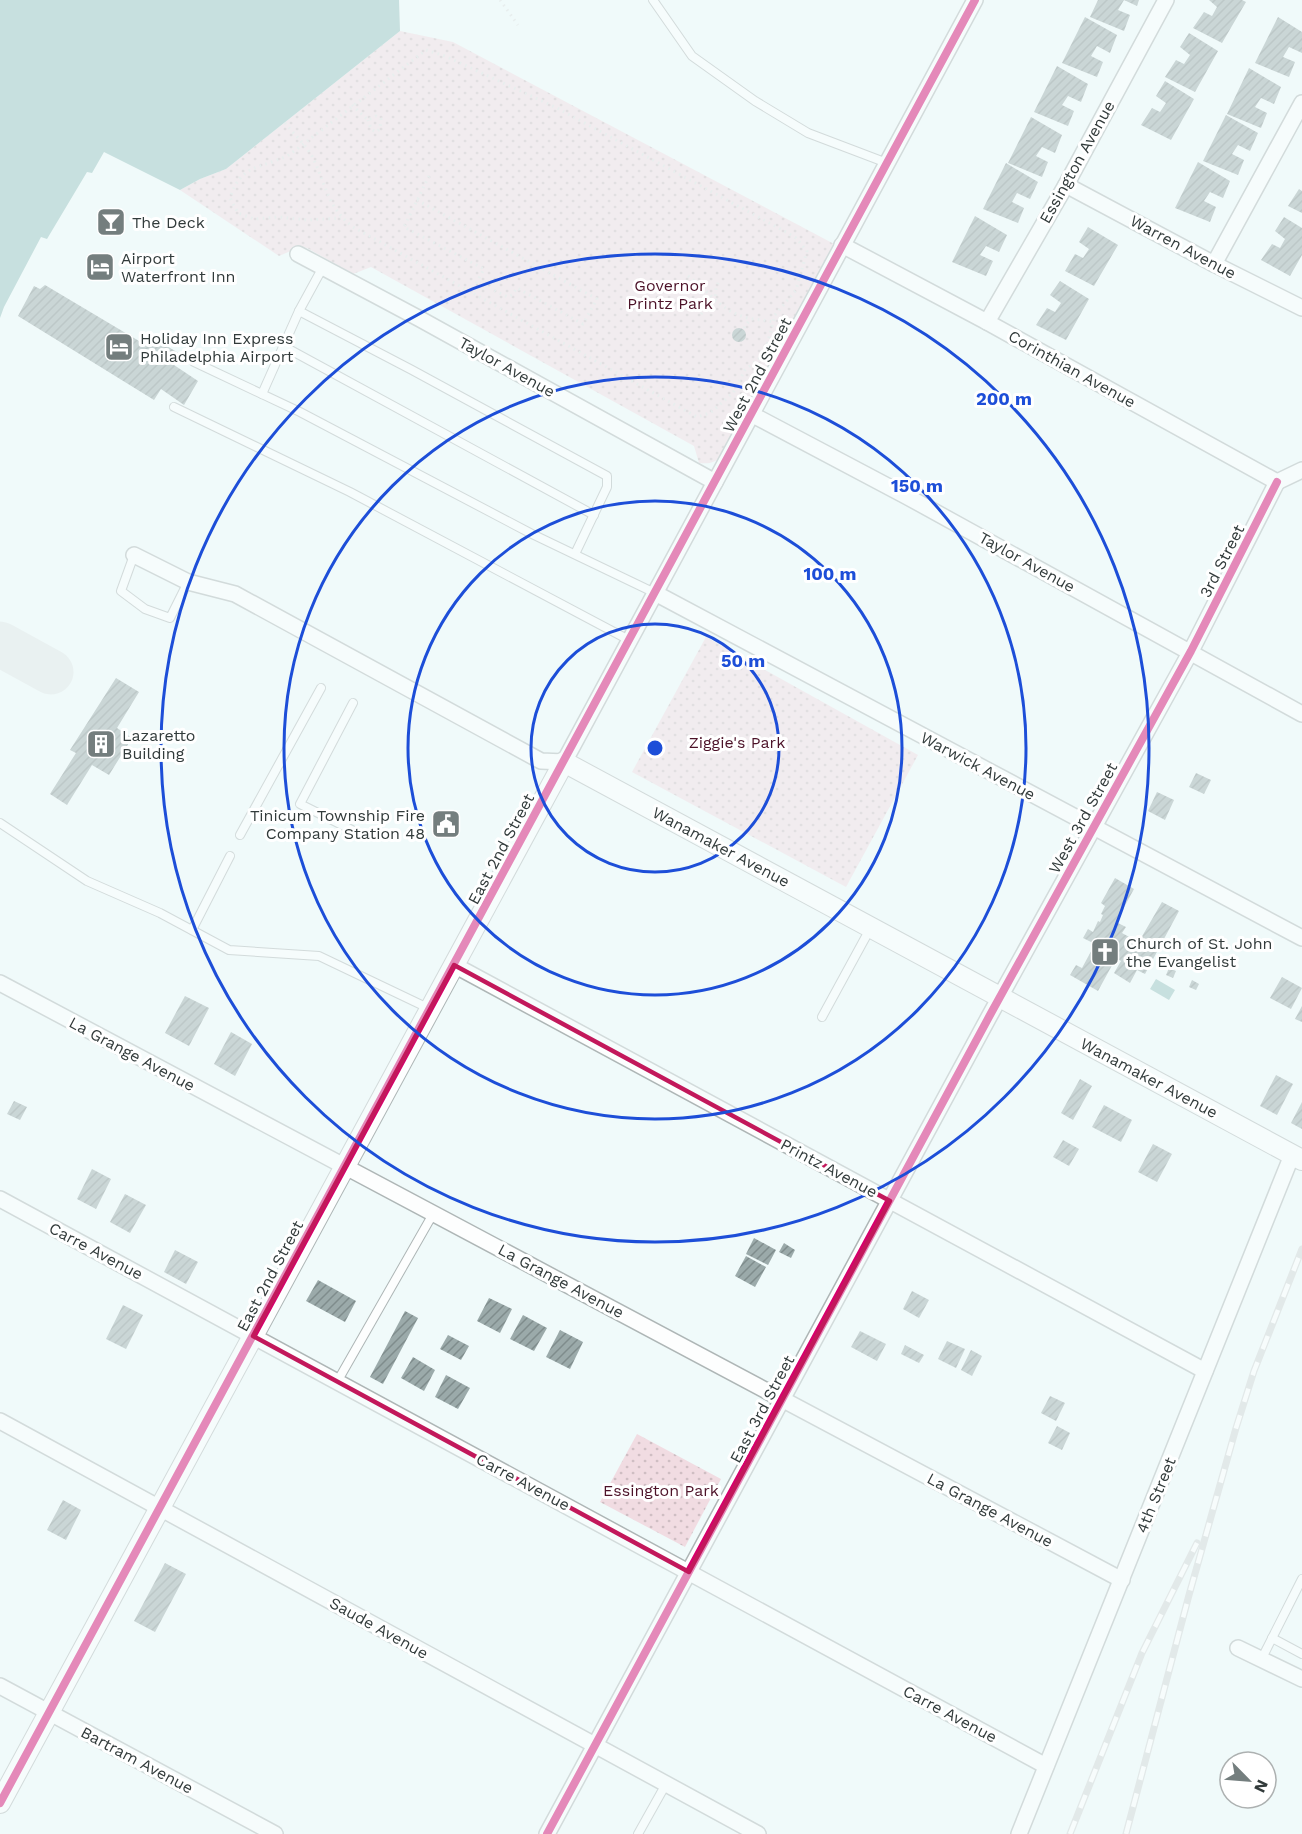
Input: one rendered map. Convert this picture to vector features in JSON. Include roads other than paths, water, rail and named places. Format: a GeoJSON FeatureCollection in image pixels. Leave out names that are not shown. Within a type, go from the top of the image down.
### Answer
{"type":"FeatureCollection","features":[{"type":"Feature","properties":{"kind":"street","name":"West 2nd Street"},"geometry":{"type":"LineString","coordinates":[[564,762],[975,0]]}},
{"type":"Feature","properties":{"kind":"street","name":"Essington Avenue"},"geometry":{"type":"LineString","coordinates":[[987,322],[1166,0]]}},
{"type":"Feature","properties":{"kind":"street"},"geometry":{"type":"LineString","coordinates":[[1214,264],[1302,103]]}},
{"type":"Feature","properties":{"kind":"street","name":"Warren Avenue"},"geometry":{"type":"LineString","coordinates":[[1065,184],[1214,264],[1302,308]]}},
{"type":"Feature","properties":{"kind":"street","name":"Corinthian Avenue"},"geometry":{"type":"LineString","coordinates":[[842,245],[987,322],[1276,482]]}},
{"type":"Feature","properties":{"kind":"street","name":"Taylor Avenue"},"geometry":{"type":"LineString","coordinates":[[298,254],[715,482]]}},
{"type":"Feature","properties":{"kind":"street","name":"Taylor Avenue"},"geometry":{"type":"LineString","coordinates":[[751,414],[1191,651],[1302,714]]}},
{"type":"Feature","properties":{"kind":"street"},"geometry":{"type":"LineString","coordinates":[[1276,482],[1302,471]]}},
{"type":"Feature","properties":{"kind":"street","name":"3rd Street"},"geometry":{"type":"LineString","coordinates":[[1191,651],[1276,482]]}},
{"type":"Feature","properties":{"kind":"street","name":"Wanamaker Avenue"},"geometry":{"type":"LineString","coordinates":[[134,555],[188,582],[235,594],[541,761],[564,762],[1297,1158]]}},
{"type":"Feature","properties":{"kind":"street","name":"Warwick Avenue"},"geometry":{"type":"LineString","coordinates":[[655,593],[1302,938]]}},
{"type":"Feature","properties":{"kind":"street","name":"West 3rd Street"},"geometry":{"type":"LineString","coordinates":[[1000,997],[1191,651]]}},
{"type":"Feature","properties":{"kind":"street","name":"East 2nd Street"},"geometry":{"type":"LineString","coordinates":[[0,1803],[564,762]]}},
{"type":"Feature","properties":{"kind":"street","name":"Printz Avenue"},"geometry":{"type":"LineString","coordinates":[[454,965],[1205,1371]]}},
{"type":"Feature","properties":{"kind":"street","name":"La Grange Avenue"},"geometry":{"type":"LineString","coordinates":[[0,984],[1122,1580]]}},
{"type":"Feature","properties":{"kind":"street","name":"East 3rd Street"},"geometry":{"type":"LineString","coordinates":[[547,1834],[1000,997]]}},
{"type":"Feature","properties":{"kind":"street","name":"4th Street"},"geometry":{"type":"LineString","coordinates":[[1018,1834],[1205,1371],[1297,1158]]}},
{"type":"Feature","properties":{"kind":"street","name":"Carre Avenue"},"geometry":{"type":"LineString","coordinates":[[0,1199],[1046,1766]]}},
{"type":"Feature","properties":{"kind":"street","name":"Saude Avenue"},"geometry":{"type":"LineString","coordinates":[[0,1421],[758,1834]]}},
{"type":"Feature","properties":{"kind":"street"},"geometry":{"type":"LineString","coordinates":[[1238,1648],[1302,1679]]}},
{"type":"Feature","properties":{"kind":"street","name":"Bartram Avenue"},"geometry":{"type":"LineString","coordinates":[[0,1686],[275,1834]]}},
{"type":"Feature","properties":{"kind":"lane"},"geometry":{"type":"LineString","coordinates":[[653,0],[692,56],[746,94],[808,133],[887,163]]}},
{"type":"Feature","properties":{"kind":"lane"},"geometry":{"type":"LineString","coordinates":[[262,394],[299,311],[323,267]]}},
{"type":"Feature","properties":{"kind":"lane"},"geometry":{"type":"LineString","coordinates":[[299,311],[607,476],[607,487],[575,555]]}},
{"type":"Feature","properties":{"kind":"lane"},"geometry":{"type":"LineString","coordinates":[[283,346],[594,515]]}},
{"type":"Feature","properties":{"kind":"lane"},"geometry":{"type":"LineString","coordinates":[[194,362],[262,394],[575,555],[655,593]]}},
{"type":"Feature","properties":{"kind":"lane"},"geometry":{"type":"LineString","coordinates":[[174,407],[350,492],[629,640]]}},
{"type":"Feature","properties":{"kind":"lane"},"geometry":{"type":"LineString","coordinates":[[134,555],[121,591],[145,609],[170,618],[188,582]]}},
{"type":"Feature","properties":{"kind":"lane"},"geometry":{"type":"LineString","coordinates":[[240,834],[321,688]]}},
{"type":"Feature","properties":{"kind":"lane"},"geometry":{"type":"LineString","coordinates":[[352,830],[300,804],[353,703]]}},
{"type":"Feature","properties":{"kind":"lane"},"geometry":{"type":"LineString","coordinates":[[0,823],[87,881],[160,913],[229,950],[319,956],[430,1009]]}},
{"type":"Feature","properties":{"kind":"lane"},"geometry":{"type":"LineString","coordinates":[[192,930],[230,856]]}},
{"type":"Feature","properties":{"kind":"lane"},"geometry":{"type":"LineString","coordinates":[[822,1017],[871,928]]}},
{"type":"Feature","properties":{"kind":"lane"},"geometry":{"type":"LineString","coordinates":[[338,1382],[433,1214]]}},
{"type":"Feature","properties":{"kind":"lane"},"geometry":{"type":"LineString","coordinates":[[1261,1659],[1302,1579]]}},
{"type":"Feature","properties":{"kind":"lane"},"geometry":{"type":"LineString","coordinates":[[1272,1638],[1302,1654]]}},
{"type":"Feature","properties":{"kind":"lane"},"geometry":{"type":"LineString","coordinates":[[638,1834],[666,1784]]}},
{"type":"Feature","properties":{"kind":"water"},"geometry":{"type":"Polygon","coordinates":[[[0,0],[399,0],[400,31],[226,169],[180,190],[104,152],[92,173],[87,172],[47,239],[41,237],[0,318],[0,0]]]}},
{"type":"Feature","properties":{"kind":"water"},"geometry":{"type":"Polygon","coordinates":[[[1156,979],[1175,990],[1169,1000],[1150,989],[1156,979]]]}},
{"type":"Feature","properties":{"kind":"railway"},"geometry":{"type":"LineString","coordinates":[[1126,1834],[1236,1428],[1254,1371],[1302,1249]]}},
{"type":"Feature","properties":{"kind":"railway"},"geometry":{"type":"LineString","coordinates":[[1070,1834],[1142,1653],[1197,1543]]}},
{"type":"Feature","properties":{"kind":"place","name":"The Deck"},"geometry":{"type":"Point","coordinates":[111,222]}},
{"type":"Feature","properties":{"kind":"place","name":"Airport Waterfront Inn"},"geometry":{"type":"Point","coordinates":[100,267]}},
{"type":"Feature","properties":{"kind":"place","name":"Holiday Inn Express Philadelphia Airport"},"geometry":{"type":"Point","coordinates":[119,347]}},
{"type":"Feature","properties":{"kind":"place","name":"Lazaretto Building"},"geometry":{"type":"Point","coordinates":[101,744]}},
{"type":"Feature","properties":{"kind":"place","name":"Tinicum Township Fire Company Station 48"},"geometry":{"type":"Point","coordinates":[446,824]}},
{"type":"Feature","properties":{"kind":"place","name":"Church of St. John the Evangelist"},"geometry":{"type":"Point","coordinates":[1105,952]}},
{"type":"Feature","properties":{"kind":"park label","name":"Governor Printz Park"},"geometry":{"type":"Point","coordinates":[670,294]}},
{"type":"Feature","properties":{"kind":"park label","name":"Ziggie's Park"},"geometry":{"type":"Point","coordinates":[737,742]}},
{"type":"Feature","properties":{"kind":"park label","name":"Essington Park"},"geometry":{"type":"Point","coordinates":[661,1490]}}]}
